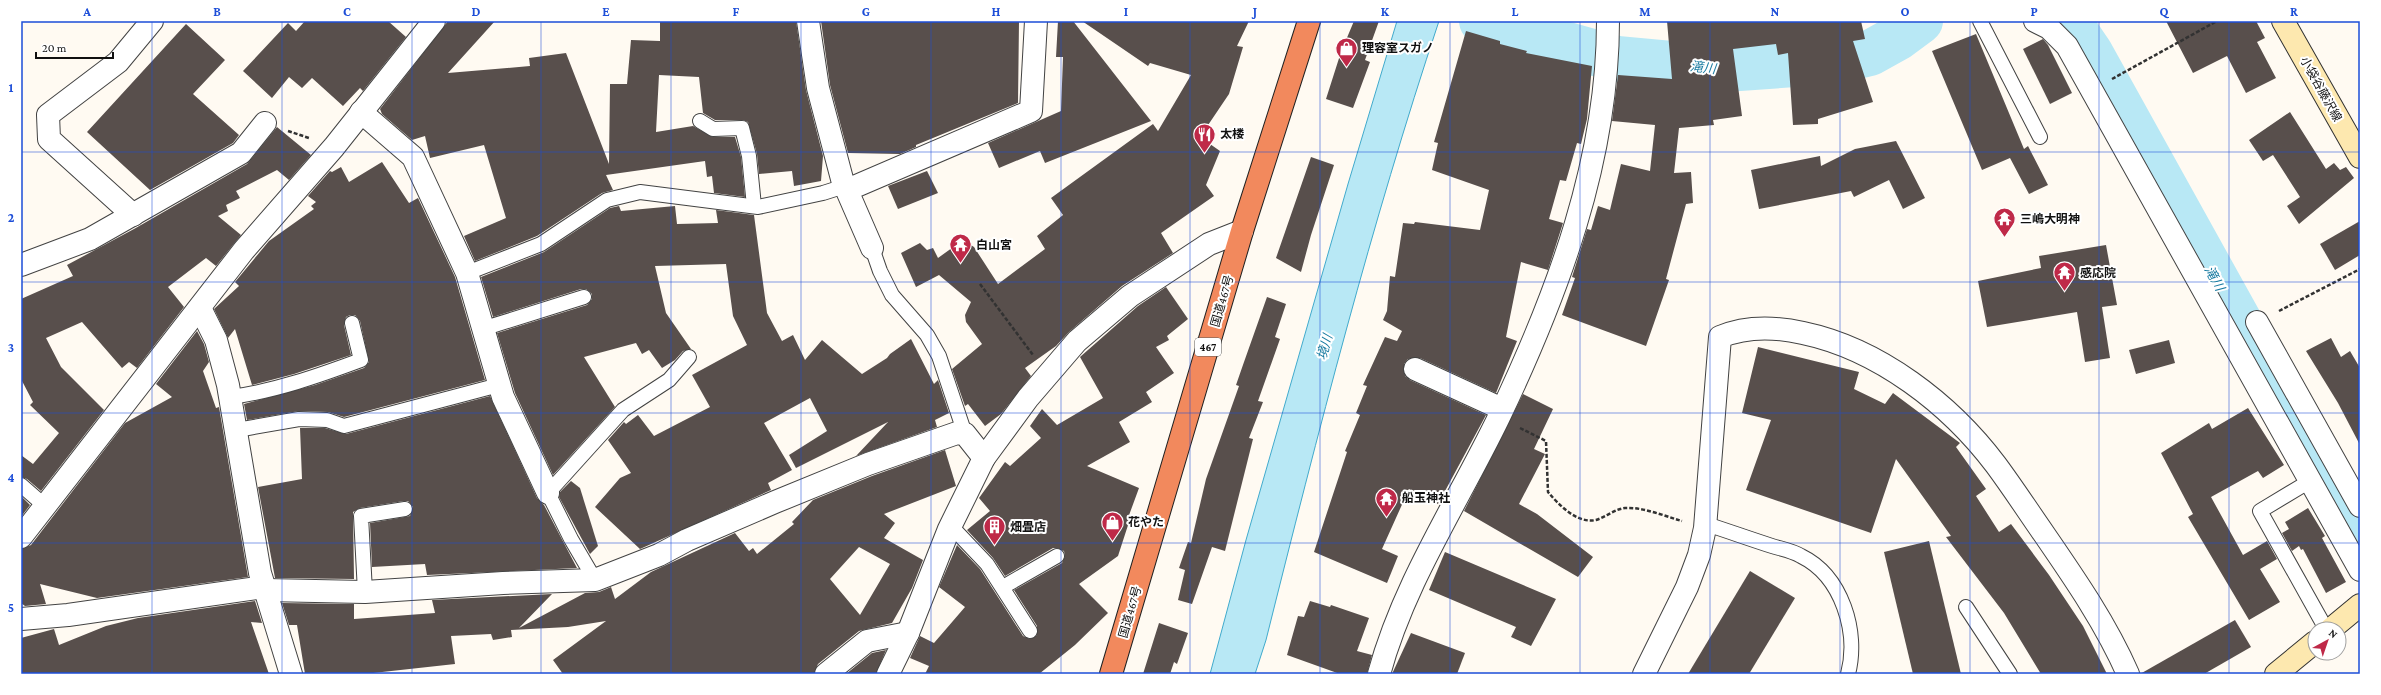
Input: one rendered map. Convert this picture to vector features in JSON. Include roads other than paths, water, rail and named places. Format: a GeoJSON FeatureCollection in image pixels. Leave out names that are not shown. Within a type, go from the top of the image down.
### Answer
{"type":"FeatureCollection","features":[{"type":"Feature","properties":{"kind":"highway","name":"国道467号"},"geometry":{"type":"LineString","coordinates":[[1111,674],[1242,231],[1309,21]]}},
{"type":"Feature","properties":{"kind":"main road","name":"小袋谷藤沢線"},"geometry":{"type":"LineString","coordinates":[[2283,21],[2360,157]]}},
{"type":"Feature","properties":{"kind":"main road"},"geometry":{"type":"LineString","coordinates":[[2341,621],[2360,605]]}},
{"type":"Feature","properties":{"kind":"main road"},"geometry":{"type":"LineString","coordinates":[[2276,674],[2307,649]]}},
{"type":"Feature","properties":{"kind":"street"},"geometry":{"type":"LineString","coordinates":[[133,215],[49,139],[48,115],[118,62],[152,21]]}},
{"type":"Feature","properties":{"kind":"street"},"geometry":{"type":"LineString","coordinates":[[21,536],[244,250],[334,147],[434,21]]}},
{"type":"Feature","properties":{"kind":"street"},"geometry":{"type":"LineString","coordinates":[[808,21],[818,88],[846,188],[872,248]]}},
{"type":"Feature","properties":{"kind":"street"},"geometry":{"type":"LineString","coordinates":[[846,188],[1031,112],[1036,21]]}},
{"type":"Feature","properties":{"kind":"street"},"geometry":{"type":"LineString","coordinates":[[2035,21],[2049,28],[2067,46],[2360,570]]}},
{"type":"Feature","properties":{"kind":"street"},"geometry":{"type":"LineString","coordinates":[[1379,674],[1403,604],[1500,413],[1545,315],[1573,232],[1596,146],[1606,68],[1608,30]]}},
{"type":"Feature","properties":{"kind":"street"},"geometry":{"type":"LineString","coordinates":[[361,112],[413,157],[467,273],[499,385],[548,493]]}},
{"type":"Feature","properties":{"kind":"street"},"geometry":{"type":"LineString","coordinates":[[21,265],[90,239],[241,153],[265,123]]}},
{"type":"Feature","properties":{"kind":"street"},"geometry":{"type":"LineString","coordinates":[[888,674],[908,633],[951,526],[984,458],[1048,374],[1077,341],[1130,296],[1209,244],[1242,231]]}},
{"type":"Feature","properties":{"kind":"street"},"geometry":{"type":"LineString","coordinates":[[200,308],[216,340],[231,397],[264,589],[291,674]]}},
{"type":"Feature","properties":{"kind":"street"},"geometry":{"type":"LineString","coordinates":[[2257,322],[2360,506]]}},
{"type":"Feature","properties":{"kind":"street"},"geometry":{"type":"LineString","coordinates":[[1644,674],[1687,587],[1699,555],[1706,526],[1720,337],[1735,331],[1783,329],[1827,338],[1873,359],[1919,388],[1962,425],[1996,464],[2082,588],[2128,674]]}},
{"type":"Feature","properties":{"kind":"street"},"geometry":{"type":"LineString","coordinates":[[1415,369],[1500,413]]}},
{"type":"Feature","properties":{"kind":"street"},"geometry":{"type":"LineString","coordinates":[[21,619],[68,615],[264,589],[365,592],[510,583],[595,580],[659,555],[687,540],[868,464],[957,433],[965,434],[984,458]]}},
{"type":"Feature","properties":{"kind":"street"},"geometry":{"type":"LineString","coordinates":[[826,674],[867,641],[908,633]]}},
{"type":"Feature","properties":{"kind":"lane"},"geometry":{"type":"LineString","coordinates":[[1980,21],[2040,137]]}},
{"type":"Feature","properties":{"kind":"lane"},"geometry":{"type":"LineString","coordinates":[[700,121],[713,130],[742,128],[749,156],[754,206]]}},
{"type":"Feature","properties":{"kind":"lane"},"geometry":{"type":"LineString","coordinates":[[467,273],[541,244],[607,200],[640,192],[754,206],[803,198],[846,188]]}},
{"type":"Feature","properties":{"kind":"lane"},"geometry":{"type":"LineString","coordinates":[[872,248],[880,271],[892,295],[927,335],[939,356],[965,434]]}},
{"type":"Feature","properties":{"kind":"lane"},"geometry":{"type":"LineString","coordinates":[[482,329],[584,297]]}},
{"type":"Feature","properties":{"kind":"lane"},"geometry":{"type":"LineString","coordinates":[[231,397],[257,394],[324,374],[360,360],[352,323]]}},
{"type":"Feature","properties":{"kind":"lane"},"geometry":{"type":"LineString","coordinates":[[595,580],[571,539],[548,493],[623,410],[669,380],[689,357]]}},
{"type":"Feature","properties":{"kind":"lane"},"geometry":{"type":"LineString","coordinates":[[237,430],[299,419],[327,420],[344,426],[499,385]]}},
{"type":"Feature","properties":{"kind":"lane"},"geometry":{"type":"LineString","coordinates":[[2310,481],[2260,511],[2322,621]]}},
{"type":"Feature","properties":{"kind":"lane"},"geometry":{"type":"LineString","coordinates":[[21,485],[45,506]]}},
{"type":"Feature","properties":{"kind":"lane"},"geometry":{"type":"LineString","coordinates":[[365,592],[361,516],[405,509]]}},
{"type":"Feature","properties":{"kind":"lane"},"geometry":{"type":"LineString","coordinates":[[951,526],[987,564],[1030,631]]}},
{"type":"Feature","properties":{"kind":"lane"},"geometry":{"type":"LineString","coordinates":[[1706,526],[1802,556],[1824,574],[1842,601],[1851,632],[1852,661],[1848,674]]}},
{"type":"Feature","properties":{"kind":"lane"},"geometry":{"type":"LineString","coordinates":[[1003,587],[1057,556]]}},
{"type":"Feature","properties":{"kind":"lane"},"geometry":{"type":"LineString","coordinates":[[1966,607],[2010,674]]}},
{"type":"Feature","properties":{"kind":"water","name":"境川"},"geometry":{"type":"Polygon","coordinates":[[[1397,21],[1439,21],[1414,98],[1346,329],[1266,640],[1255,674],[1210,674],[1246,540],[1348,184],[1397,21]]]}},
{"type":"Feature","properties":{"kind":"waterway","name":"滝川"},"geometry":{"type":"LineString","coordinates":[[1482,21],[1617,59],[1725,69],[1837,61],[1870,53],[1897,38],[1920,21]]}},
{"type":"Feature","properties":{"kind":"waterway","name":"滝川"},"geometry":{"type":"LineString","coordinates":[[2064,21],[2075,31],[2090,53],[2360,539]]}},
{"type":"Feature","properties":{"kind":"place","name":"理容室スガノ"},"geometry":{"type":"Point","coordinates":[1347,68]}},
{"type":"Feature","properties":{"kind":"place","name":"太楼"},"geometry":{"type":"Point","coordinates":[1204,154]}},
{"type":"Feature","properties":{"kind":"place","name":"三嶋大明神"},"geometry":{"type":"Point","coordinates":[2004,238]}},
{"type":"Feature","properties":{"kind":"place","name":"白山宮"},"geometry":{"type":"Point","coordinates":[960,264]}},
{"type":"Feature","properties":{"kind":"place","name":"感応院"},"geometry":{"type":"Point","coordinates":[2065,292]}},
{"type":"Feature","properties":{"kind":"place","name":"船玉神社"},"geometry":{"type":"Point","coordinates":[1386,518]}},
{"type":"Feature","properties":{"kind":"place","name":"花やた"},"geometry":{"type":"Point","coordinates":[1113,542]}},
{"type":"Feature","properties":{"kind":"place","name":"畑畳店"},"geometry":{"type":"Point","coordinates":[994,546]}}]}
